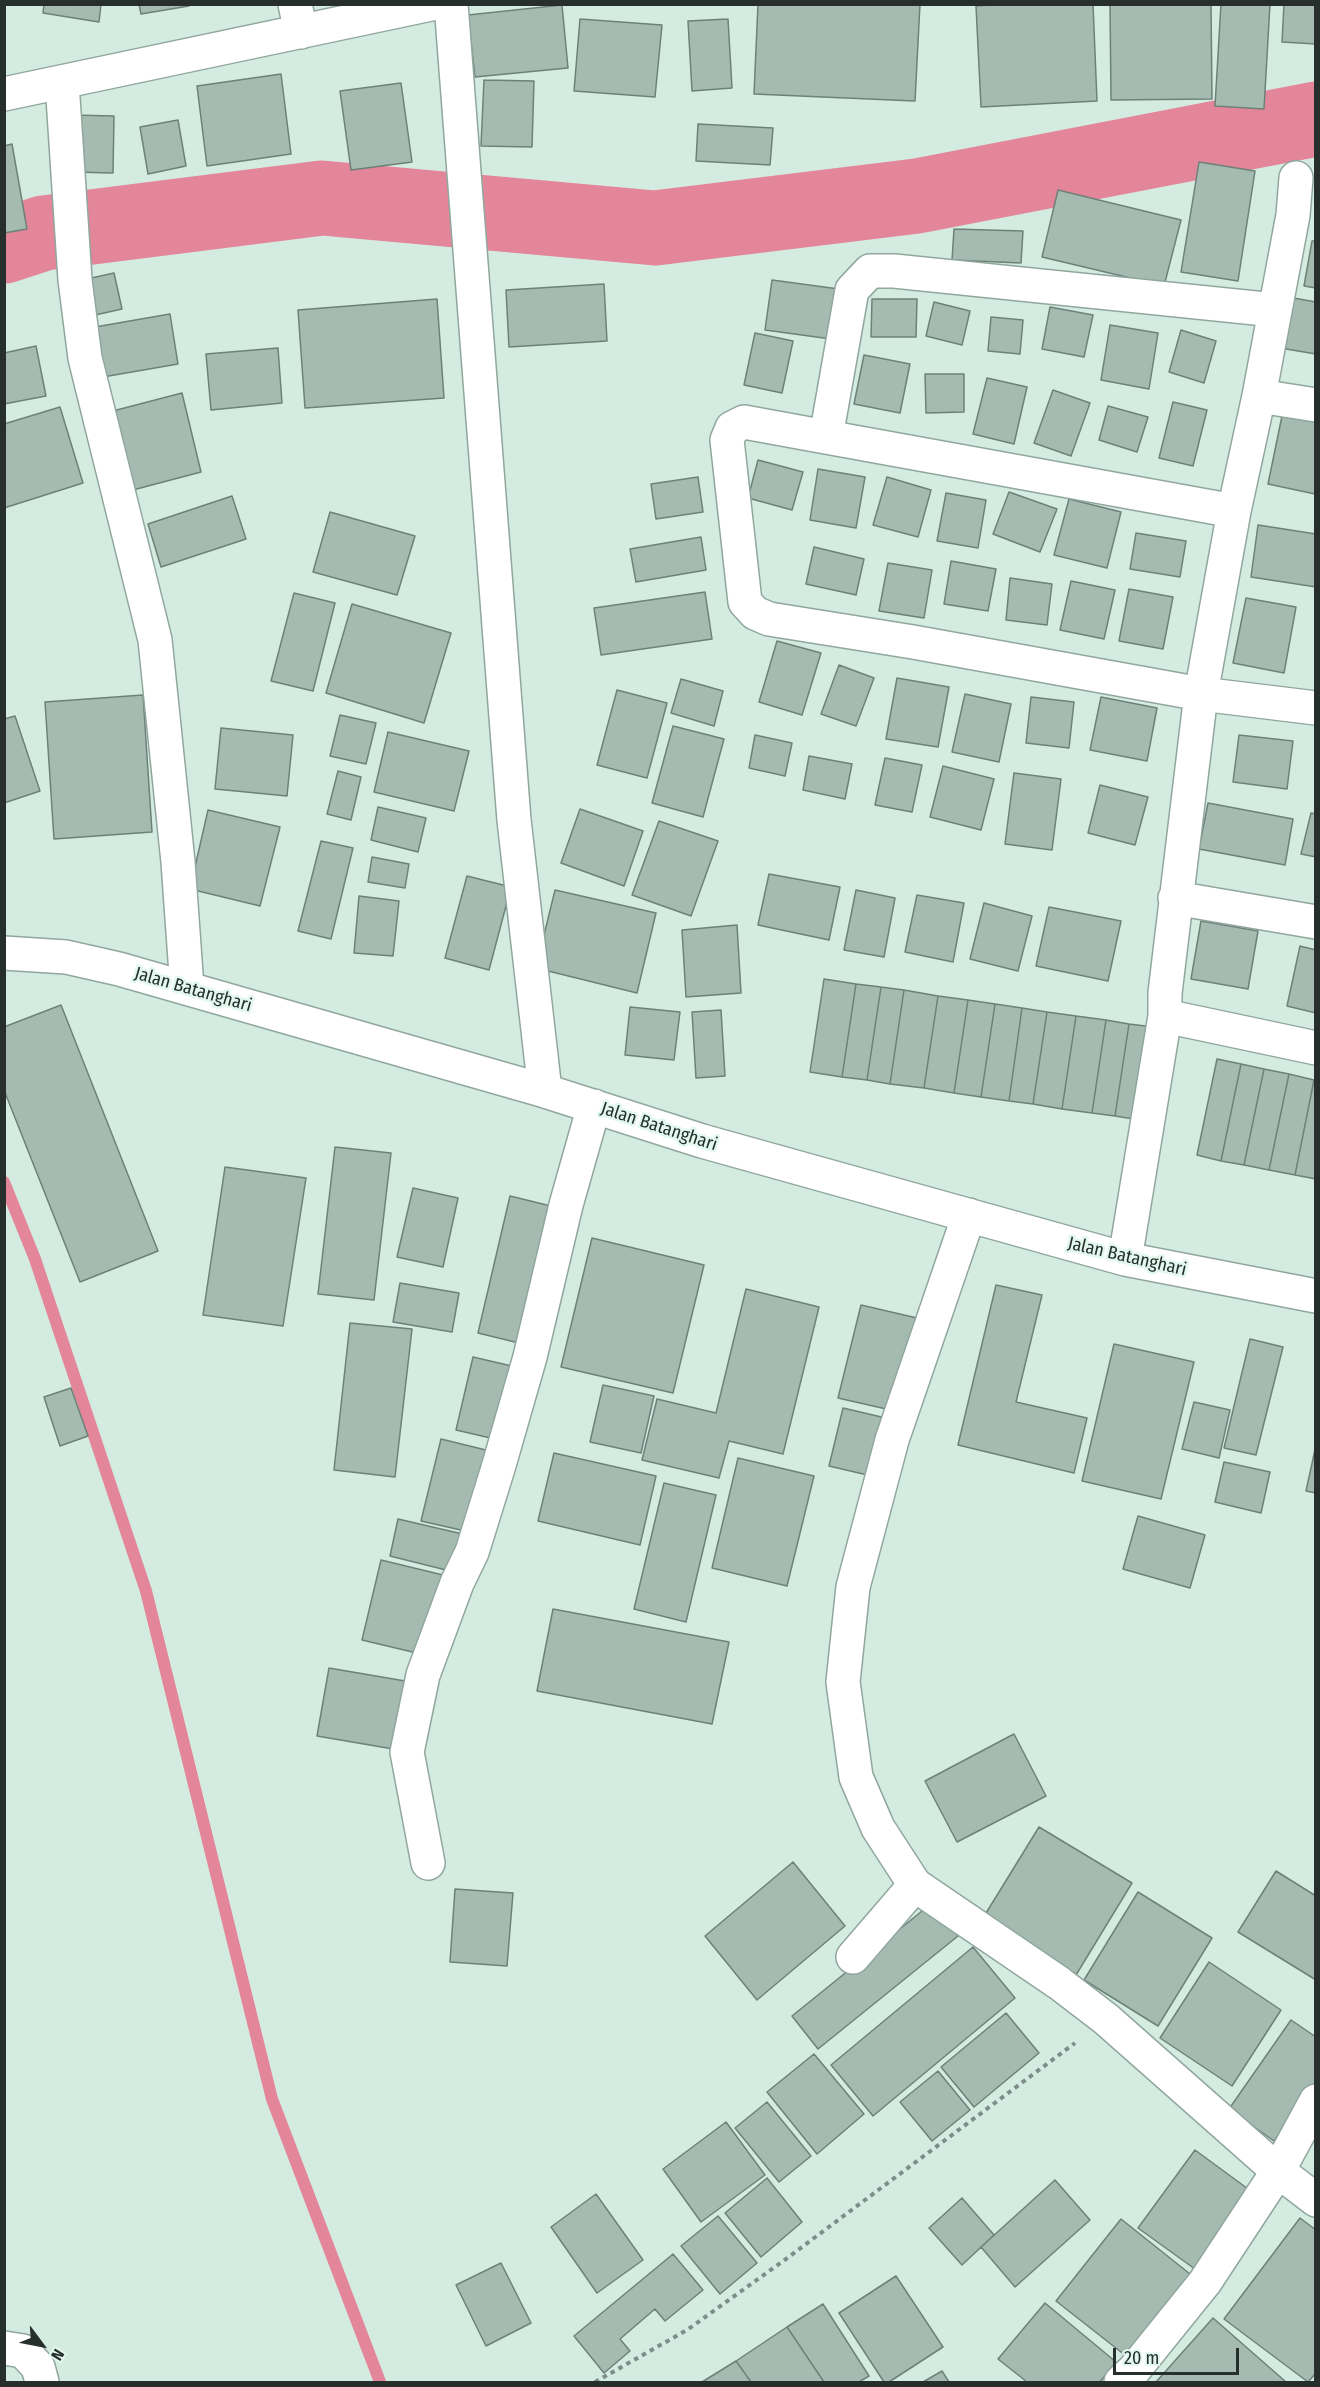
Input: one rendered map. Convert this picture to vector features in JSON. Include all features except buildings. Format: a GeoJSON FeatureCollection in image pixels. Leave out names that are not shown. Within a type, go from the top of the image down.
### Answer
{"type":"FeatureCollection","features":[{"type":"Feature","properties":{"kind":"street"},"geometry":{"type":"LineString","coordinates":[[4,94],[62,82],[298,18],[431,4]]}},
{"type":"Feature","properties":{"kind":"street"},"geometry":{"type":"LineString","coordinates":[[451,4],[514,820],[545,1091]]}},
{"type":"Feature","properties":{"kind":"street"},"geometry":{"type":"LineString","coordinates":[[62,82],[75,280],[85,358],[155,640],[178,862],[187,988]]}},
{"type":"Feature","properties":{"kind":"street"},"geometry":{"type":"LineString","coordinates":[[1125,1259],[1165,1016],[1165,993],[1175,898],[1201,694],[1234,511],[1275,310],[1304,218],[1296,178]]}},
{"type":"Feature","properties":{"kind":"street"},"geometry":{"type":"LineString","coordinates":[[826,437],[852,290],[870,271],[894,271],[1275,310]]}},
{"type":"Feature","properties":{"kind":"street"},"geometry":{"type":"LineString","coordinates":[[1259,396],[1316,405]]}},
{"type":"Feature","properties":{"kind":"street"},"geometry":{"type":"LineString","coordinates":[[1234,511],[744,422],[732,428],[727,440],[745,602],[754,613],[769,619],[913,642],[1201,694],[1316,708]]}},
{"type":"Feature","properties":{"kind":"street"},"geometry":{"type":"LineString","coordinates":[[1175,898],[1316,922]]}},
{"type":"Feature","properties":{"kind":"street","name":"Jalan Batanghari"},"geometry":{"type":"LineString","coordinates":[[12,953],[66,957],[119,969],[545,1091],[702,1142],[1125,1259],[1316,1296]]}},
{"type":"Feature","properties":{"kind":"street"},"geometry":{"type":"LineString","coordinates":[[1165,1016],[1316,1048]]}},
{"type":"Feature","properties":{"kind":"street"},"geometry":{"type":"LineString","coordinates":[[428,1863],[407,1752],[423,1675],[457,1583],[472,1552],[499,1465],[531,1357],[567,1205],[594,1106]]}},
{"type":"Feature","properties":{"kind":"street"},"geometry":{"type":"LineString","coordinates":[[969,1215],[892,1440],[853,1587],[843,1682],[856,1777],[878,1828],[915,1886],[1059,1983],[1106,2019],[1278,2170],[1316,2200]]}},
{"type":"Feature","properties":{"kind":"street"},"geometry":{"type":"LineString","coordinates":[[853,1957],[915,1886]]}},
{"type":"Feature","properties":{"kind":"street"},"geometry":{"type":"LineString","coordinates":[[1121,2382],[1134,2370],[1205,2282],[1278,2170],[1316,2101]]}},
{"type":"Feature","properties":{"kind":"street"},"geometry":{"type":"LineString","coordinates":[[4,2348],[23,2351],[40,2374]]}},
{"type":"Feature","properties":{"kind":"path"},"geometry":{"type":"LineString","coordinates":[[595,2382],[687,2330],[786,2259],[1106,2019]]}},
{"type":"Feature","properties":{"kind":"waterway"},"geometry":{"type":"LineString","coordinates":[[4,246],[44,233],[322,198],[655,228],[917,196],[1316,119]]}},
{"type":"Feature","properties":{"kind":"waterway"},"geometry":{"type":"LineString","coordinates":[[4,1182],[35,1259],[146,1591],[272,2099],[380,2382]]}}]}
